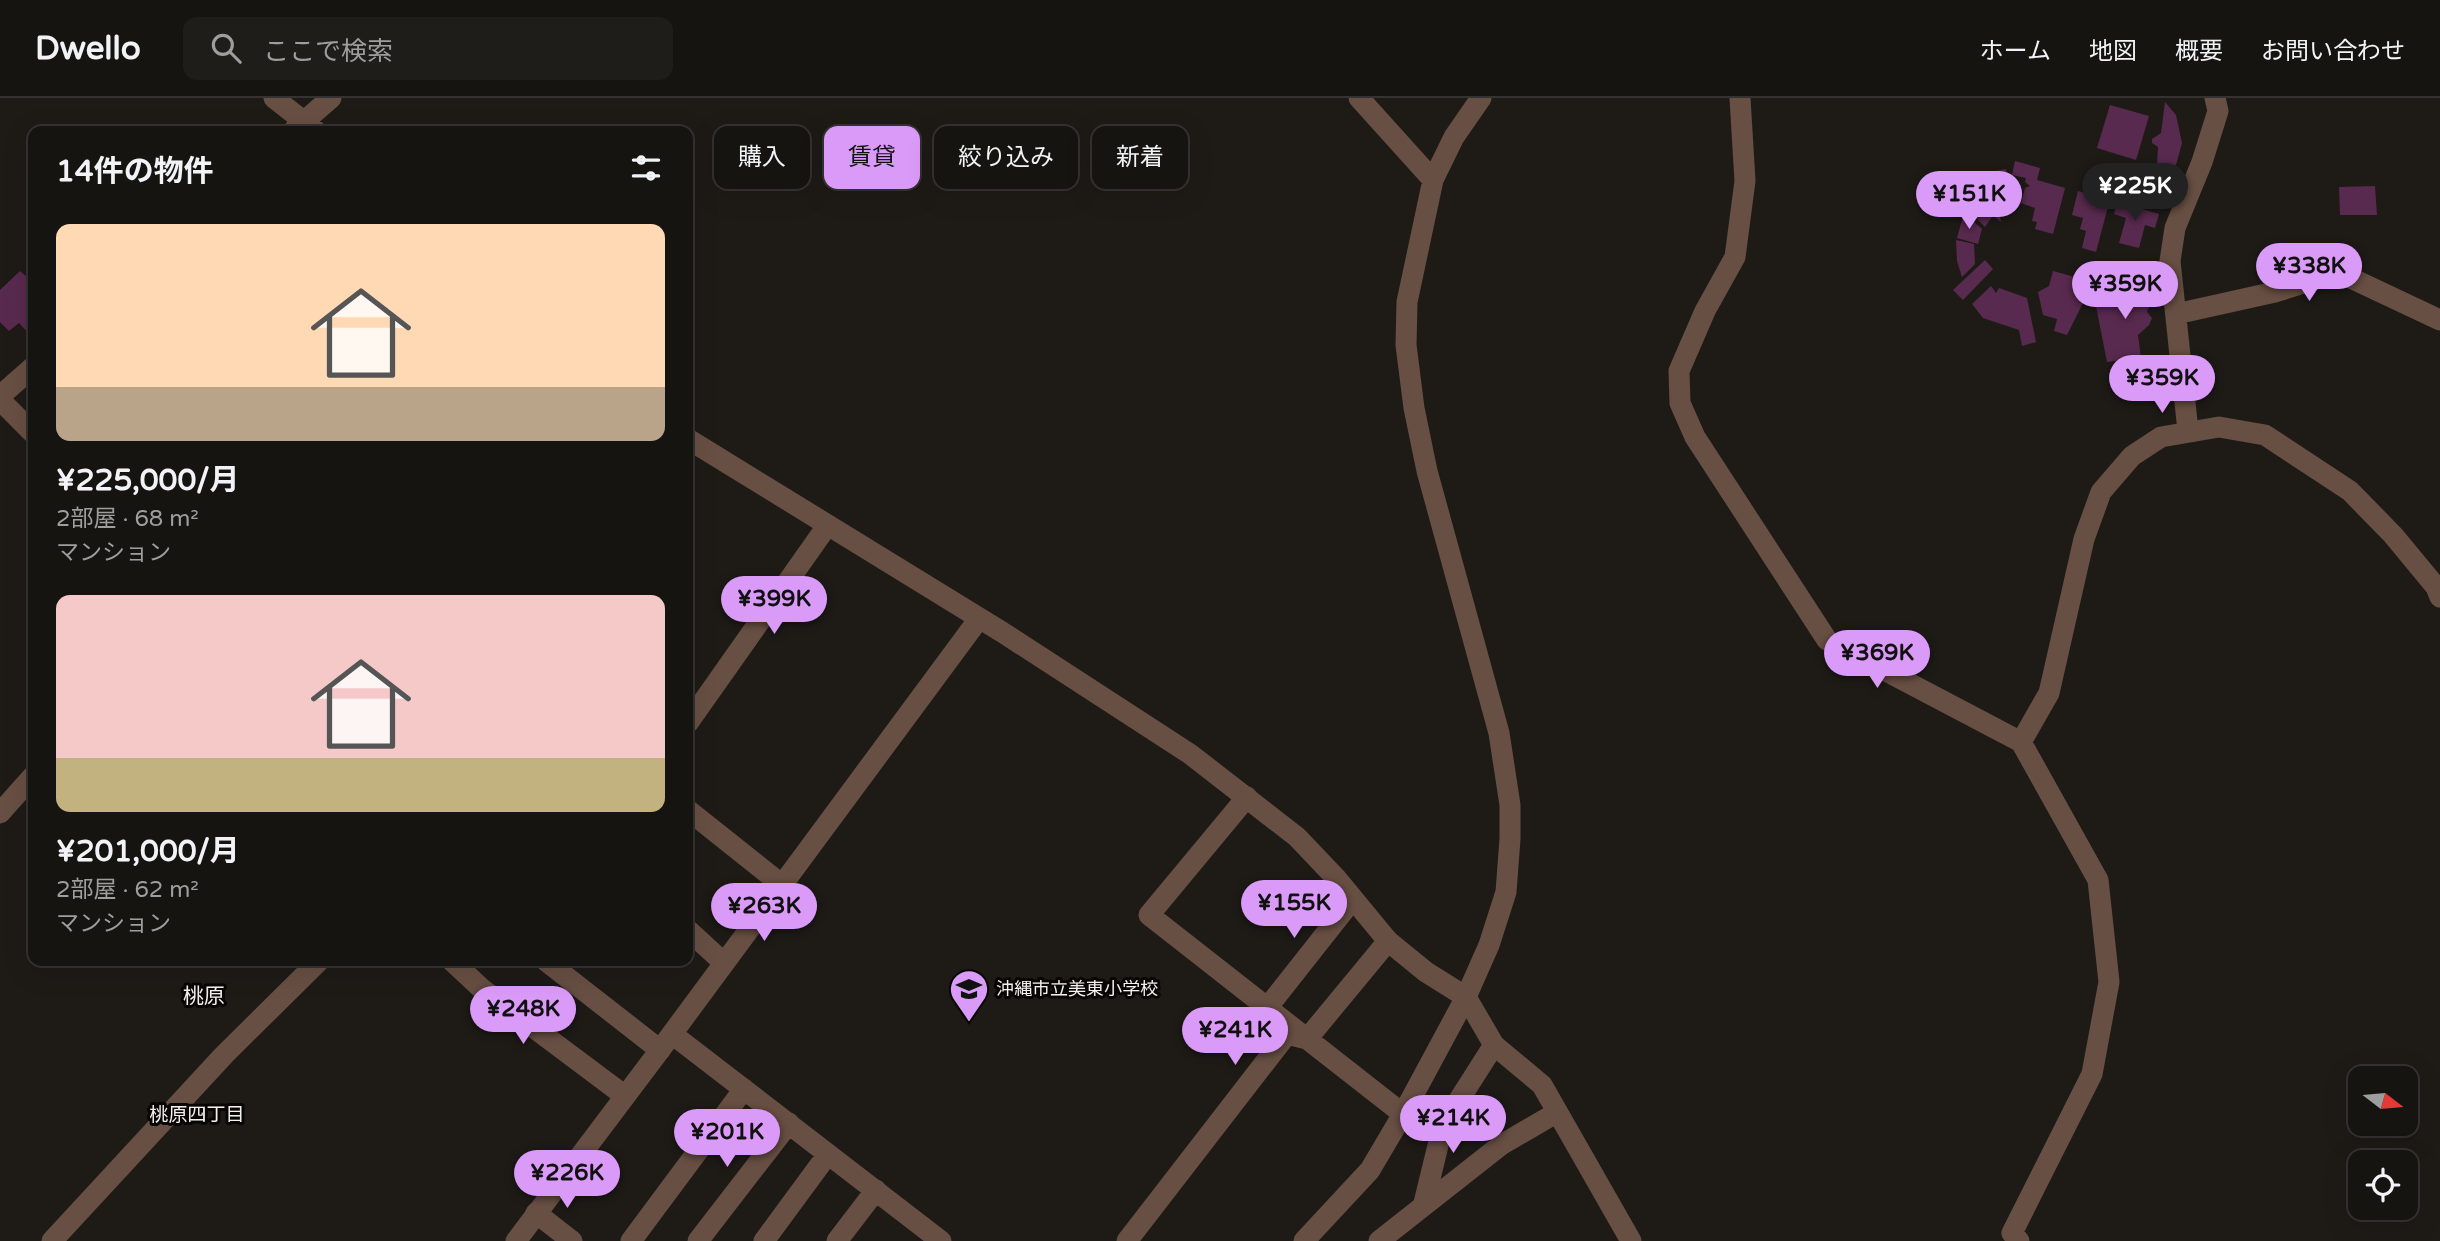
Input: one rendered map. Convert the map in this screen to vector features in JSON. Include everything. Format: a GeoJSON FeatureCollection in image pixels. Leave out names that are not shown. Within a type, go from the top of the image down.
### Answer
{"type":"FeatureCollection","features":[{"type":"Feature","properties":{"kind":"street"},"geometry":{"type":"LineString","coordinates":[[274,98],[302,126]]}},
{"type":"Feature","properties":{"kind":"street"},"geometry":{"type":"LineString","coordinates":[[306,126],[331,98]]}},
{"type":"Feature","properties":{"kind":"street"},"geometry":{"type":"LineString","coordinates":[[1359,98],[1433,180]]}},
{"type":"Feature","properties":{"kind":"street"},"geometry":{"type":"LineString","coordinates":[[1304,1241],[1370,1170],[1403,1115],[1466,997],[1489,945],[1506,892],[1510,805],[1499,733],[1427,471],[1414,408],[1406,345],[1408,302],[1433,180],[1454,137],[1481,98]]}},
{"type":"Feature","properties":{"kind":"street"},"geometry":{"type":"LineString","coordinates":[[1741,98],[1745,181],[1735,257],[1705,311],[1679,371],[1680,402],[1695,437],[1827,640],[2021,743],[2098,880],[2109,982],[2092,1074],[2012,1233],[2019,1241]]}},
{"type":"Feature","properties":{"kind":"street"},"geometry":{"type":"LineString","coordinates":[[2188,431],[2170,261],[2175,228],[2218,111],[2215,98]]}},
{"type":"Feature","properties":{"kind":"street"},"geometry":{"type":"LineString","coordinates":[[2176,314],[2275,292],[2338,272],[2440,320]]}},
{"type":"Feature","properties":{"kind":"street"},"geometry":{"type":"LineString","coordinates":[[28,372],[0,398],[28,428]]}},
{"type":"Feature","properties":{"kind":"street"},"geometry":{"type":"LineString","coordinates":[[2021,743],[2049,694],[2084,539],[2101,492],[2132,456],[2161,437],[2219,427],[2265,435],[2350,491],[2393,535],[2436,587],[2440,597]]}},
{"type":"Feature","properties":{"kind":"street"},"geometry":{"type":"LineString","coordinates":[[693,442],[1190,754],[1297,837],[1388,941],[1426,972],[1466,997],[1494,1045],[1542,1085],[1631,1241]]}},
{"type":"Feature","properties":{"kind":"street"},"geometry":{"type":"LineString","coordinates":[[693,716],[827,526]]}},
{"type":"Feature","properties":{"kind":"street"},"geometry":{"type":"LineString","coordinates":[[516,1241],[978,620]]}},
{"type":"Feature","properties":{"kind":"street"},"geometry":{"type":"LineString","coordinates":[[0,813],[28,782]]}},
{"type":"Feature","properties":{"kind":"street"},"geometry":{"type":"LineString","coordinates":[[1247,797],[1149,915],[1403,1115]]}},
{"type":"Feature","properties":{"kind":"street"},"geometry":{"type":"LineString","coordinates":[[693,814],[781,884]]}},
{"type":"Feature","properties":{"kind":"street"},"geometry":{"type":"LineString","coordinates":[[1267,1008],[1353,899]]}},
{"type":"Feature","properties":{"kind":"street"},"geometry":{"type":"LineString","coordinates":[[693,935],[724,963]]}},
{"type":"Feature","properties":{"kind":"street"},"geometry":{"type":"LineString","coordinates":[[1307,1040],[1388,941]]}},
{"type":"Feature","properties":{"kind":"street"},"geometry":{"type":"LineString","coordinates":[[52,1241],[224,1055],[314,966]]}},
{"type":"Feature","properties":{"kind":"street"},"geometry":{"type":"LineString","coordinates":[[457,966],[482,989],[625,1096]]}},
{"type":"Feature","properties":{"kind":"street"},"geometry":{"type":"LineString","coordinates":[[553,966],[666,1042],[744,1089],[876,1190],[930,1238]]}},
{"type":"Feature","properties":{"kind":"street"},"geometry":{"type":"LineString","coordinates":[[1127,1241],[1287,1034],[1307,1040]]}},
{"type":"Feature","properties":{"kind":"street"},"geometry":{"type":"LineString","coordinates":[[1424,1203],[1443,1125],[1494,1045]]}},
{"type":"Feature","properties":{"kind":"street"},"geometry":{"type":"LineString","coordinates":[[631,1241],[744,1089]]}},
{"type":"Feature","properties":{"kind":"street"},"geometry":{"type":"LineString","coordinates":[[1379,1241],[1501,1145],[1556,1113]]}},
{"type":"Feature","properties":{"kind":"street"},"geometry":{"type":"LineString","coordinates":[[698,1241],[789,1124]]}},
{"type":"Feature","properties":{"kind":"street"},"geometry":{"type":"LineString","coordinates":[[764,1241],[828,1154]]}},
{"type":"Feature","properties":{"kind":"street"},"geometry":{"type":"LineString","coordinates":[[837,1241],[876,1190]]}},
{"type":"Feature","properties":{"kind":"street"},"geometry":{"type":"LineString","coordinates":[[536,1213],[572,1241]]}},
{"type":"Feature","properties":{"kind":"building"},"geometry":{"type":"Polygon","coordinates":[[[2165,102],[2176,115],[2182,143],[2176,165],[2156,182],[2158,147],[2152,143],[2152,139],[2161,133],[2165,102]]]}},
{"type":"Feature","properties":{"kind":"building"},"geometry":{"type":"Polygon","coordinates":[[[2110,105],[2149,116],[2136,160],[2097,148],[2110,105]]]}},
{"type":"Feature","properties":{"kind":"building"},"geometry":{"type":"Polygon","coordinates":[[[2015,161],[2040,168],[2037,180],[2065,188],[2053,234],[2035,229],[2037,222],[2032,221],[2035,208],[2021,203],[2025,188],[2030,186],[2025,182],[2026,178],[2012,175],[2015,161]]]}},
{"type":"Feature","properties":{"kind":"building"},"geometry":{"type":"Polygon","coordinates":[[[2006,169],[2013,210],[2003,213],[1996,171],[2006,169]]]}},
{"type":"Feature","properties":{"kind":"building"},"geometry":{"type":"Polygon","coordinates":[[[1992,172],[2001,222],[1965,192],[1966,187],[1969,188],[1970,180],[1992,172]]]}},
{"type":"Feature","properties":{"kind":"building"},"geometry":{"type":"Polygon","coordinates":[[[2375,186],[2377,215],[2340,215],[2339,187],[2375,186]]]}},
{"type":"Feature","properties":{"kind":"building"},"geometry":{"type":"Polygon","coordinates":[[[2078,191],[2110,199],[2096,252],[2082,248],[2086,231],[2080,229],[2083,218],[2072,215],[2078,191]]]}},
{"type":"Feature","properties":{"kind":"building"},"geometry":{"type":"Polygon","coordinates":[[[1971,200],[1992,217],[1985,227],[1964,206],[1971,200]]]}},
{"type":"Feature","properties":{"kind":"building"},"geometry":{"type":"Polygon","coordinates":[[[2117,202],[2159,214],[2155,228],[2145,225],[2139,248],[2119,243],[2126,218],[2114,214],[2117,202]]]}},
{"type":"Feature","properties":{"kind":"building"},"geometry":{"type":"Polygon","coordinates":[[[1964,213],[1982,229],[1978,244],[1957,238],[1964,213]]]}},
{"type":"Feature","properties":{"kind":"building"},"geometry":{"type":"Polygon","coordinates":[[[1956,240],[1974,244],[1975,264],[1962,277],[1957,261],[1956,240]]]}},
{"type":"Feature","properties":{"kind":"building"},"geometry":{"type":"Polygon","coordinates":[[[1985,260],[1993,269],[1963,300],[1953,290],[1985,260]]]}},
{"type":"Feature","properties":{"kind":"building"},"geometry":{"type":"Polygon","coordinates":[[[20,271],[28,278],[28,333],[19,323],[9,331],[0,322],[0,290],[20,271]]]}},
{"type":"Feature","properties":{"kind":"building"},"geometry":{"type":"Polygon","coordinates":[[[2053,271],[2075,277],[2072,289],[2087,295],[2067,335],[2054,331],[2057,319],[2043,315],[2038,292],[2049,286],[2053,271]]]}},
{"type":"Feature","properties":{"kind":"building"},"geometry":{"type":"Polygon","coordinates":[[[2153,276],[2156,305],[2150,304],[2147,312],[2152,318],[2149,325],[2138,335],[2141,358],[2107,362],[2095,301],[2128,292],[2153,276]]]}},
{"type":"Feature","properties":{"kind":"building"},"geometry":{"type":"Polygon","coordinates":[[[1991,286],[1996,293],[1999,288],[2027,298],[2036,342],[2022,346],[2019,330],[1983,318],[1972,304],[1991,286]]]}},
{"type":"Feature","properties":{"kind":"place","name":"沖縄市立美東小学校"},"geometry":{"type":"Point","coordinates":[969,1023]}},
{"type":"Feature","properties":{"kind":"district","name":"桃原"},"geometry":{"type":"Point","coordinates":[204,996]}},
{"type":"Feature","properties":{"kind":"district","name":"桃原四丁目"},"geometry":{"type":"Point","coordinates":[197,1115]}}]}
